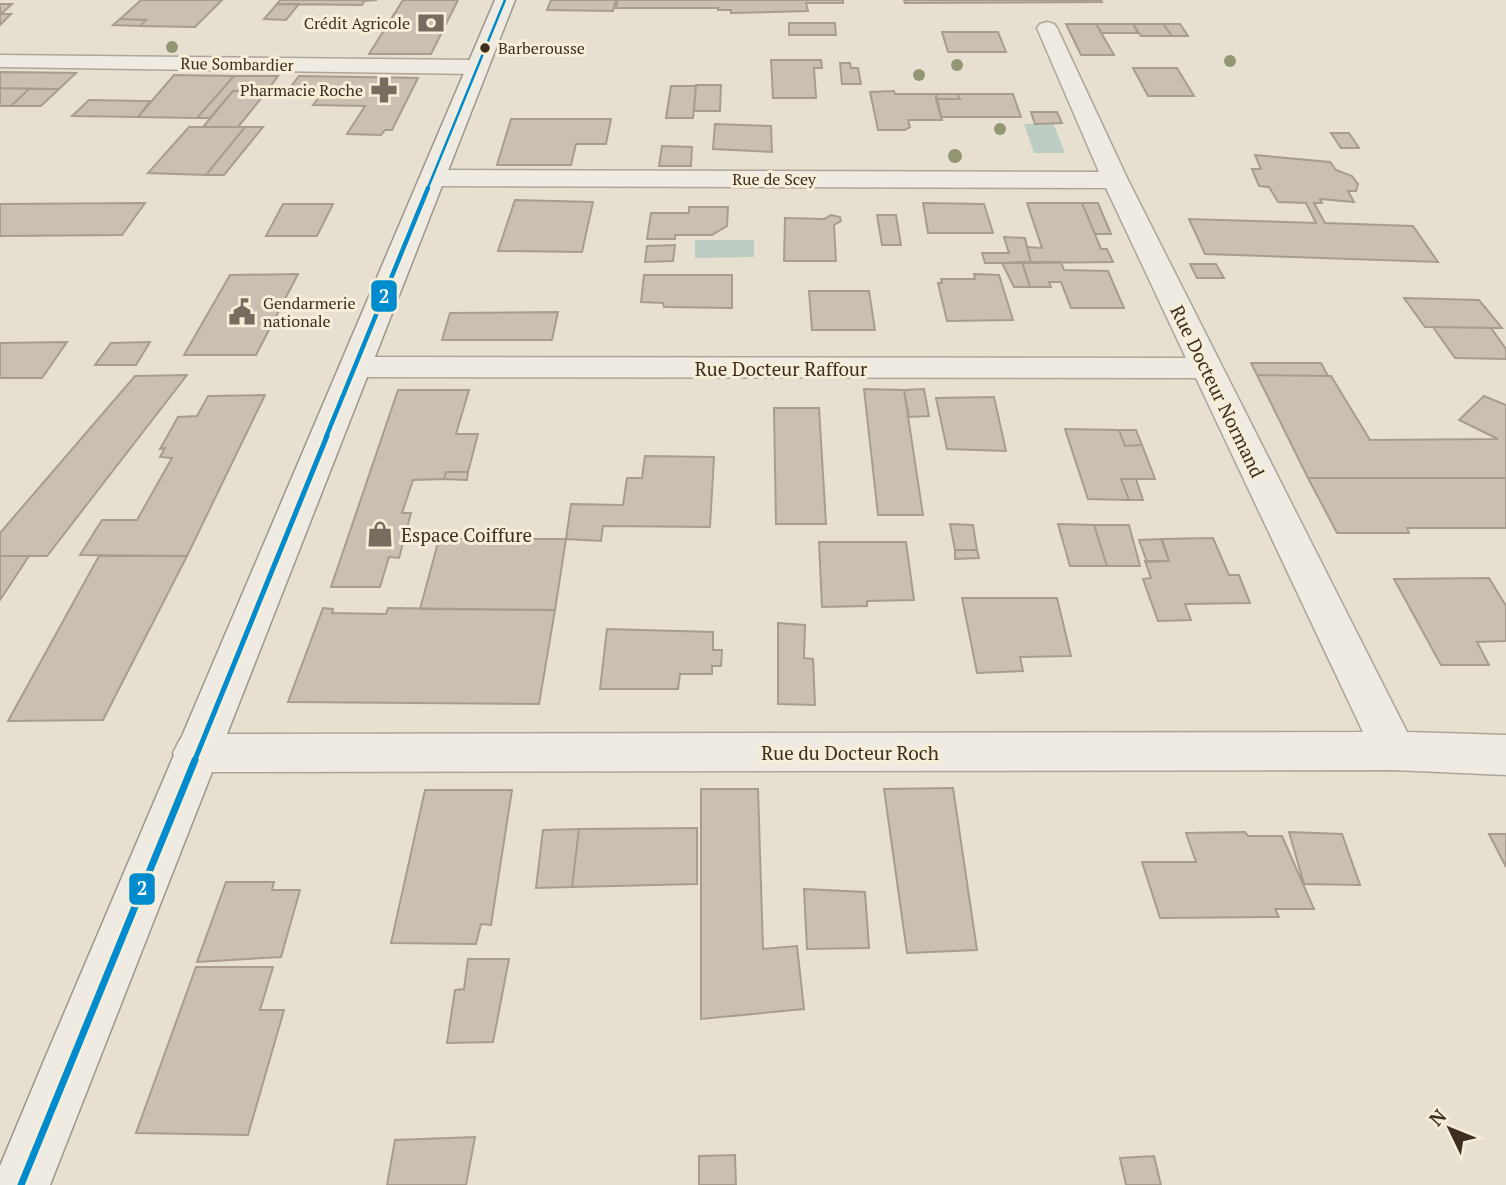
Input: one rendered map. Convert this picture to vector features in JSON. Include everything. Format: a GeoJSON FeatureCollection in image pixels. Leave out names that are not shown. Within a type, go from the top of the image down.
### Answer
{"type":"FeatureCollection","features":[{"type":"Feature","properties":{"kind":"street"},"geometry":{"type":"LineString","coordinates":[[21,1185],[195,753],[434,178],[475,67],[505,0]]}},
{"type":"Feature","properties":{"kind":"street","name":"Rue Docteur Normand"},"geometry":{"type":"LineString","coordinates":[[1047,28],[1115,180],[1394,751]]}},
{"type":"Feature","properties":{"kind":"street","name":"Rue Sombardier"},"geometry":{"type":"LineString","coordinates":[[0,61],[475,67]]}},
{"type":"Feature","properties":{"kind":"street","name":"Rue de Scey"},"geometry":{"type":"LineString","coordinates":[[434,178],[1115,180]]}},
{"type":"Feature","properties":{"kind":"street","name":"Rue Docteur Raffour"},"geometry":{"type":"LineString","coordinates":[[357,367],[1206,368]]}},
{"type":"Feature","properties":{"kind":"street","name":"Rue du Docteur Roch"},"geometry":{"type":"LineString","coordinates":[[195,753],[1394,751],[1506,755]]}},
{"type":"Feature","properties":{"kind":"shaded area"},"geometry":{"type":"Polygon","coordinates":[[[1053,123],[1065,153],[1034,153],[1024,124],[1053,123]]]}},
{"type":"Feature","properties":{"kind":"shaded area"},"geometry":{"type":"Polygon","coordinates":[[[695,240],[754,240],[754,257],[695,258],[695,240]]]}},
{"type":"Feature","properties":{"kind":"building"},"geometry":{"type":"Polygon","coordinates":[[[141,0],[222,0],[195,27],[140,26],[146,20],[120,19],[141,0]]]}},
{"type":"Feature","properties":{"kind":"building"},"geometry":{"type":"Polygon","coordinates":[[[280,0],[377,0],[364,1],[362,5],[277,4],[280,0]]]}},
{"type":"Feature","properties":{"kind":"building"},"geometry":{"type":"Polygon","coordinates":[[[403,0],[458,0],[431,54],[369,54],[403,0]]]}},
{"type":"Feature","properties":{"kind":"building"},"geometry":{"type":"Polygon","coordinates":[[[551,0],[616,0],[613,11],[547,10],[551,0]]]}},
{"type":"Feature","properties":{"kind":"building"},"geometry":{"type":"Polygon","coordinates":[[[618,0],[843,0],[843,3],[806,3],[808,11],[731,13],[731,10],[718,8],[616,8],[618,0]]]}},
{"type":"Feature","properties":{"kind":"building"},"geometry":{"type":"Polygon","coordinates":[[[904,0],[1101,0],[1102,2],[905,3],[904,0]]]}},
{"type":"Feature","properties":{"kind":"building"},"geometry":{"type":"Polygon","coordinates":[[[0,4],[12,4],[1,14],[11,14],[0,25],[0,4]]]}},
{"type":"Feature","properties":{"kind":"building"},"geometry":{"type":"Polygon","coordinates":[[[277,4],[299,4],[286,20],[264,19],[277,4]]]}},
{"type":"Feature","properties":{"kind":"building"},"geometry":{"type":"Polygon","coordinates":[[[120,19],[146,20],[140,26],[113,25],[120,19]]]}},
{"type":"Feature","properties":{"kind":"building"},"geometry":{"type":"Polygon","coordinates":[[[789,23],[835,23],[836,35],[789,35],[789,23]]]}},
{"type":"Feature","properties":{"kind":"building"},"geometry":{"type":"Polygon","coordinates":[[[1066,24],[1096,24],[1114,55],[1081,55],[1066,24]]]}},
{"type":"Feature","properties":{"kind":"building"},"geometry":{"type":"Polygon","coordinates":[[[1096,24],[1133,24],[1138,33],[1102,33],[1096,24]]]}},
{"type":"Feature","properties":{"kind":"building"},"geometry":{"type":"Polygon","coordinates":[[[1133,24],[1163,24],[1172,36],[1141,36],[1133,24]]]}},
{"type":"Feature","properties":{"kind":"building"},"geometry":{"type":"Polygon","coordinates":[[[1163,24],[1180,24],[1188,36],[1172,36],[1163,24]]]}},
{"type":"Feature","properties":{"kind":"building"},"geometry":{"type":"Polygon","coordinates":[[[942,32],[998,32],[1006,52],[948,52],[942,32]]]}},
{"type":"Feature","properties":{"kind":"building"},"geometry":{"type":"Polygon","coordinates":[[[771,60],[821,60],[822,68],[814,68],[816,98],[773,98],[771,60]]]}},
{"type":"Feature","properties":{"kind":"building"},"geometry":{"type":"Polygon","coordinates":[[[840,63],[850,63],[851,68],[858,68],[861,84],[842,84],[840,63]]]}},
{"type":"Feature","properties":{"kind":"building"},"geometry":{"type":"Polygon","coordinates":[[[1133,68],[1177,68],[1194,96],[1148,96],[1133,68]]]}},
{"type":"Feature","properties":{"kind":"building"},"geometry":{"type":"Polygon","coordinates":[[[0,72],[76,73],[59,89],[0,88],[0,72]]]}},
{"type":"Feature","properties":{"kind":"building"},"geometry":{"type":"Polygon","coordinates":[[[174,75],[234,76],[197,118],[138,117],[174,75]]]}},
{"type":"Feature","properties":{"kind":"building"},"geometry":{"type":"Polygon","coordinates":[[[234,76],[278,76],[267,91],[233,91],[210,118],[197,118],[234,76]]]}},
{"type":"Feature","properties":{"kind":"building"},"geometry":{"type":"Polygon","coordinates":[[[299,76],[418,78],[392,130],[385,130],[381,135],[347,134],[365,106],[313,105],[325,90],[289,89],[299,76]]]}},
{"type":"Feature","properties":{"kind":"building"},"geometry":{"type":"Polygon","coordinates":[[[696,85],[721,85],[720,111],[694,111],[696,85]]]}},
{"type":"Feature","properties":{"kind":"building"},"geometry":{"type":"Polygon","coordinates":[[[671,86],[696,86],[693,118],[666,118],[671,86]]]}},
{"type":"Feature","properties":{"kind":"building"},"geometry":{"type":"Polygon","coordinates":[[[0,88],[29,89],[11,106],[0,106],[0,88]]]}},
{"type":"Feature","properties":{"kind":"building"},"geometry":{"type":"Polygon","coordinates":[[[29,89],[59,89],[41,106],[11,106],[29,89]]]}},
{"type":"Feature","properties":{"kind":"building"},"geometry":{"type":"Polygon","coordinates":[[[233,91],[267,91],[238,127],[203,127],[233,91]]]}},
{"type":"Feature","properties":{"kind":"building"},"geometry":{"type":"Polygon","coordinates":[[[894,91],[895,94],[936,94],[942,120],[908,120],[910,127],[905,130],[878,130],[870,92],[894,91]]]}},
{"type":"Feature","properties":{"kind":"building"},"geometry":{"type":"Polygon","coordinates":[[[936,94],[957,94],[960,99],[936,99],[936,94]]]}},
{"type":"Feature","properties":{"kind":"building"},"geometry":{"type":"Polygon","coordinates":[[[957,94],[1013,94],[1021,117],[941,117],[936,99],[960,99],[957,94]]]}},
{"type":"Feature","properties":{"kind":"building"},"geometry":{"type":"Polygon","coordinates":[[[89,100],[150,101],[138,117],[72,116],[89,100]]]}},
{"type":"Feature","properties":{"kind":"building"},"geometry":{"type":"Polygon","coordinates":[[[1031,112],[1057,112],[1062,123],[1035,124],[1031,112]]]}},
{"type":"Feature","properties":{"kind":"building"},"geometry":{"type":"Polygon","coordinates":[[[511,119],[611,119],[606,144],[576,144],[571,165],[497,165],[511,119]]]}},
{"type":"Feature","properties":{"kind":"building"},"geometry":{"type":"Polygon","coordinates":[[[715,124],[771,126],[772,152],[713,149],[715,124]]]}},
{"type":"Feature","properties":{"kind":"building"},"geometry":{"type":"Polygon","coordinates":[[[189,127],[245,127],[206,175],[148,173],[189,127]]]}},
{"type":"Feature","properties":{"kind":"building"},"geometry":{"type":"Polygon","coordinates":[[[245,127],[263,127],[224,175],[206,175],[245,127]]]}},
{"type":"Feature","properties":{"kind":"building"},"geometry":{"type":"Polygon","coordinates":[[[1331,133],[1349,133],[1359,148],[1341,148],[1331,133]]]}},
{"type":"Feature","properties":{"kind":"building"},"geometry":{"type":"Polygon","coordinates":[[[662,146],[692,147],[691,166],[659,166],[662,146]]]}},
{"type":"Feature","properties":{"kind":"building"},"geometry":{"type":"Polygon","coordinates":[[[1255,155],[1330,162],[1336,170],[1352,176],[1358,184],[1356,191],[1348,191],[1354,202],[1320,199],[1322,203],[1314,203],[1325,223],[1413,226],[1438,262],[1205,254],[1189,219],[1316,223],[1306,203],[1278,202],[1269,187],[1259,186],[1252,169],[1261,169],[1255,155]]]}},
{"type":"Feature","properties":{"kind":"building"},"geometry":{"type":"Polygon","coordinates":[[[515,200],[593,202],[582,252],[498,251],[515,200]]]}},
{"type":"Feature","properties":{"kind":"building"},"geometry":{"type":"Polygon","coordinates":[[[145,203],[122,235],[0,236],[0,204],[145,203]]]}},
{"type":"Feature","properties":{"kind":"building"},"geometry":{"type":"Polygon","coordinates":[[[923,203],[984,204],[993,233],[928,233],[923,203]]]}},
{"type":"Feature","properties":{"kind":"building"},"geometry":{"type":"Polygon","coordinates":[[[1027,203],[1082,203],[1101,249],[1107,249],[1113,262],[1031,263],[1027,247],[1042,248],[1027,203]]]}},
{"type":"Feature","properties":{"kind":"building"},"geometry":{"type":"Polygon","coordinates":[[[1082,203],[1098,203],[1111,234],[1095,234],[1082,203]]]}},
{"type":"Feature","properties":{"kind":"building"},"geometry":{"type":"Polygon","coordinates":[[[283,204],[333,204],[317,236],[266,236],[283,204]]]}},
{"type":"Feature","properties":{"kind":"building"},"geometry":{"type":"Polygon","coordinates":[[[689,207],[728,207],[727,226],[712,235],[675,235],[675,239],[647,239],[651,213],[689,213],[689,207]]]}},
{"type":"Feature","properties":{"kind":"building"},"geometry":{"type":"Polygon","coordinates":[[[831,215],[840,217],[841,221],[834,225],[836,261],[784,261],[785,218],[824,219],[831,215]]]}},
{"type":"Feature","properties":{"kind":"building"},"geometry":{"type":"Polygon","coordinates":[[[877,215],[896,215],[901,245],[882,245],[877,215]]]}},
{"type":"Feature","properties":{"kind":"building"},"geometry":{"type":"Polygon","coordinates":[[[1004,237],[1025,238],[1031,263],[985,263],[982,253],[1009,253],[1004,237]]]}},
{"type":"Feature","properties":{"kind":"building"},"geometry":{"type":"Polygon","coordinates":[[[675,245],[673,261],[645,262],[647,246],[675,245]]]}},
{"type":"Feature","properties":{"kind":"building"},"geometry":{"type":"Polygon","coordinates":[[[1022,262],[1061,262],[1064,270],[1108,271],[1124,308],[1071,308],[1061,282],[1049,282],[1051,287],[1030,287],[1022,262]]]}},
{"type":"Feature","properties":{"kind":"building"},"geometry":{"type":"Polygon","coordinates":[[[1022,262],[1030,287],[1014,287],[1002,263],[1022,262]]]}},
{"type":"Feature","properties":{"kind":"building"},"geometry":{"type":"Polygon","coordinates":[[[1190,264],[1216,264],[1224,278],[1197,278],[1190,264]]]}},
{"type":"Feature","properties":{"kind":"building"},"geometry":{"type":"Polygon","coordinates":[[[298,274],[256,355],[184,355],[230,275],[298,274]]]}},
{"type":"Feature","properties":{"kind":"building"},"geometry":{"type":"Polygon","coordinates":[[[974,274],[999,275],[1013,320],[947,321],[938,283],[942,283],[941,279],[975,279],[974,274]]]}},
{"type":"Feature","properties":{"kind":"building"},"geometry":{"type":"Polygon","coordinates":[[[644,275],[732,275],[732,308],[664,307],[663,303],[641,302],[644,275]]]}},
{"type":"Feature","properties":{"kind":"building"},"geometry":{"type":"Polygon","coordinates":[[[809,291],[869,291],[875,330],[812,330],[809,291]]]}},
{"type":"Feature","properties":{"kind":"building"},"geometry":{"type":"Polygon","coordinates":[[[1404,298],[1479,300],[1502,328],[1425,327],[1404,298]]]}},
{"type":"Feature","properties":{"kind":"building"},"geometry":{"type":"Polygon","coordinates":[[[558,312],[552,340],[442,340],[450,313],[558,312]]]}},
{"type":"Feature","properties":{"kind":"building"},"geometry":{"type":"Polygon","coordinates":[[[1433,327],[1491,328],[1506,349],[1506,359],[1455,358],[1433,327]]]}},
{"type":"Feature","properties":{"kind":"building"},"geometry":{"type":"Polygon","coordinates":[[[67,342],[42,378],[0,378],[0,343],[67,342]]]}},
{"type":"Feature","properties":{"kind":"building"},"geometry":{"type":"Polygon","coordinates":[[[150,342],[136,365],[95,365],[111,343],[150,342]]]}},
{"type":"Feature","properties":{"kind":"building"},"geometry":{"type":"Polygon","coordinates":[[[1251,363],[1321,363],[1328,376],[1257,375],[1251,363]]]}},
{"type":"Feature","properties":{"kind":"building"},"geometry":{"type":"Polygon","coordinates":[[[187,375],[47,556],[0,556],[0,533],[135,376],[187,375]]]}},
{"type":"Feature","properties":{"kind":"building"},"geometry":{"type":"Polygon","coordinates":[[[1257,375],[1331,376],[1370,440],[1498,439],[1459,420],[1484,396],[1506,405],[1506,478],[1308,478],[1257,375]]]}},
{"type":"Feature","properties":{"kind":"building"},"geometry":{"type":"Polygon","coordinates":[[[864,389],[904,390],[923,515],[878,515],[864,389]]]}},
{"type":"Feature","properties":{"kind":"building"},"geometry":{"type":"Polygon","coordinates":[[[924,389],[929,416],[909,417],[904,390],[924,389]]]}},
{"type":"Feature","properties":{"kind":"building"},"geometry":{"type":"Polygon","coordinates":[[[398,390],[469,390],[456,434],[478,434],[468,472],[446,472],[444,479],[413,480],[402,513],[411,513],[399,558],[389,557],[380,587],[331,587],[398,390]]]}},
{"type":"Feature","properties":{"kind":"building"},"geometry":{"type":"Polygon","coordinates":[[[265,395],[187,556],[80,555],[102,520],[137,520],[172,458],[160,457],[165,448],[160,449],[178,417],[197,416],[208,396],[265,395]]]}},
{"type":"Feature","properties":{"kind":"building"},"geometry":{"type":"Polygon","coordinates":[[[994,397],[1006,451],[947,449],[936,398],[994,397]]]}},
{"type":"Feature","properties":{"kind":"building"},"geometry":{"type":"Polygon","coordinates":[[[774,408],[819,408],[826,524],[776,524],[774,408]]]}},
{"type":"Feature","properties":{"kind":"building"},"geometry":{"type":"Polygon","coordinates":[[[1065,429],[1119,430],[1125,446],[1142,445],[1155,479],[1121,479],[1129,500],[1088,499],[1065,429]]]}},
{"type":"Feature","properties":{"kind":"building"},"geometry":{"type":"Polygon","coordinates":[[[1119,430],[1136,430],[1142,445],[1125,446],[1119,430]]]}},
{"type":"Feature","properties":{"kind":"building"},"geometry":{"type":"Polygon","coordinates":[[[645,456],[714,457],[710,527],[603,526],[601,541],[566,539],[571,504],[623,505],[627,478],[642,478],[645,456]]]}},
{"type":"Feature","properties":{"kind":"building"},"geometry":{"type":"Polygon","coordinates":[[[446,472],[468,472],[467,480],[444,479],[446,472]]]}},
{"type":"Feature","properties":{"kind":"building"},"geometry":{"type":"Polygon","coordinates":[[[1308,478],[1506,478],[1506,528],[1407,528],[1409,533],[1337,533],[1308,478]]]}},
{"type":"Feature","properties":{"kind":"building"},"geometry":{"type":"Polygon","coordinates":[[[1121,479],[1136,479],[1143,500],[1129,500],[1121,479]]]}},
{"type":"Feature","properties":{"kind":"building"},"geometry":{"type":"Polygon","coordinates":[[[950,524],[973,525],[977,550],[955,550],[950,524]]]}},
{"type":"Feature","properties":{"kind":"building"},"geometry":{"type":"Polygon","coordinates":[[[1058,524],[1094,525],[1107,566],[1070,566],[1058,524]]]}},
{"type":"Feature","properties":{"kind":"building"},"geometry":{"type":"Polygon","coordinates":[[[1094,525],[1129,525],[1140,566],[1107,566],[1094,525]]]}},
{"type":"Feature","properties":{"kind":"building"},"geometry":{"type":"Polygon","coordinates":[[[1213,538],[1229,575],[1239,575],[1250,603],[1185,604],[1191,620],[1158,621],[1143,579],[1151,578],[1145,561],[1169,561],[1161,539],[1213,538]]]}},
{"type":"Feature","properties":{"kind":"building"},"geometry":{"type":"Polygon","coordinates":[[[439,539],[566,539],[555,610],[420,609],[439,539]]]}},
{"type":"Feature","properties":{"kind":"building"},"geometry":{"type":"Polygon","coordinates":[[[1162,539],[1169,561],[1147,562],[1139,540],[1162,539]]]}},
{"type":"Feature","properties":{"kind":"building"},"geometry":{"type":"Polygon","coordinates":[[[819,542],[906,542],[914,600],[867,601],[867,606],[822,607],[819,542]]]}},
{"type":"Feature","properties":{"kind":"building"},"geometry":{"type":"Polygon","coordinates":[[[955,550],[977,550],[979,558],[955,559],[955,550]]]}},
{"type":"Feature","properties":{"kind":"building"},"geometry":{"type":"Polygon","coordinates":[[[0,556],[29,556],[0,600],[0,556]]]}},
{"type":"Feature","properties":{"kind":"building"},"geometry":{"type":"Polygon","coordinates":[[[99,556],[187,556],[103,720],[8,721],[99,556]]]}},
{"type":"Feature","properties":{"kind":"building"},"geometry":{"type":"Polygon","coordinates":[[[1489,578],[1506,606],[1506,641],[1477,642],[1489,665],[1441,665],[1394,579],[1489,578]]]}},
{"type":"Feature","properties":{"kind":"building"},"geometry":{"type":"Polygon","coordinates":[[[962,598],[1057,598],[1071,656],[1020,657],[1023,671],[977,673],[962,598]]]}},
{"type":"Feature","properties":{"kind":"building"},"geometry":{"type":"Polygon","coordinates":[[[323,608],[333,609],[332,613],[386,614],[388,608],[555,610],[539,704],[288,702],[323,608]]]}},
{"type":"Feature","properties":{"kind":"building"},"geometry":{"type":"Polygon","coordinates":[[[778,623],[805,625],[804,658],[813,659],[815,705],[778,704],[778,623]]]}},
{"type":"Feature","properties":{"kind":"building"},"geometry":{"type":"Polygon","coordinates":[[[607,629],[713,632],[713,650],[722,650],[721,666],[712,666],[712,674],[680,674],[678,689],[600,689],[607,629]]]}},
{"type":"Feature","properties":{"kind":"building"},"geometry":{"type":"Polygon","coordinates":[[[953,788],[977,950],[907,953],[884,789],[953,788]]]}},
{"type":"Feature","properties":{"kind":"building"},"geometry":{"type":"Polygon","coordinates":[[[701,789],[758,789],[763,949],[797,946],[804,1009],[701,1019],[701,789]]]}},
{"type":"Feature","properties":{"kind":"building"},"geometry":{"type":"Polygon","coordinates":[[[425,790],[512,790],[491,925],[481,924],[476,944],[391,943],[425,790]]]}},
{"type":"Feature","properties":{"kind":"building"},"geometry":{"type":"Polygon","coordinates":[[[697,828],[697,884],[572,887],[579,829],[697,828]]]}},
{"type":"Feature","properties":{"kind":"building"},"geometry":{"type":"Polygon","coordinates":[[[579,829],[572,887],[536,888],[543,830],[579,829]]]}},
{"type":"Feature","properties":{"kind":"building"},"geometry":{"type":"Polygon","coordinates":[[[1245,832],[1248,836],[1282,836],[1314,909],[1275,909],[1279,917],[1160,918],[1142,862],[1196,862],[1186,833],[1245,832]]]}},
{"type":"Feature","properties":{"kind":"building"},"geometry":{"type":"Polygon","coordinates":[[[1289,832],[1342,834],[1360,885],[1304,884],[1289,832]]]}},
{"type":"Feature","properties":{"kind":"building"},"geometry":{"type":"Polygon","coordinates":[[[1489,834],[1506,834],[1506,867],[1489,834]]]}},
{"type":"Feature","properties":{"kind":"building"},"geometry":{"type":"Polygon","coordinates":[[[226,882],[274,882],[272,890],[300,890],[281,957],[197,962],[226,882]]]}},
{"type":"Feature","properties":{"kind":"building"},"geometry":{"type":"Polygon","coordinates":[[[804,889],[865,892],[869,948],[807,949],[804,889]]]}},
{"type":"Feature","properties":{"kind":"building"},"geometry":{"type":"Polygon","coordinates":[[[468,959],[509,959],[493,1042],[447,1043],[455,990],[464,989],[468,959]]]}},
{"type":"Feature","properties":{"kind":"building"},"geometry":{"type":"Polygon","coordinates":[[[196,967],[273,967],[260,1010],[284,1010],[248,1135],[136,1133],[196,967]]]}},
{"type":"Feature","properties":{"kind":"building"},"geometry":{"type":"Polygon","coordinates":[[[475,1137],[466,1185],[387,1185],[395,1140],[475,1137]]]}},
{"type":"Feature","properties":{"kind":"building"},"geometry":{"type":"Polygon","coordinates":[[[735,1155],[736,1185],[699,1185],[699,1156],[735,1155]]]}},
{"type":"Feature","properties":{"kind":"building"},"geometry":{"type":"Polygon","coordinates":[[[1154,1156],[1161,1185],[1126,1185],[1120,1158],[1154,1156]]]}},
{"type":"Feature","properties":{"kind":"transit line","name":"2"},"geometry":{"type":"LineString","coordinates":[[21,1185],[505,0]]}},
{"type":"Feature","properties":{"kind":"place","name":"Crédit Agricole"},"geometry":{"type":"Point","coordinates":[431,23]}},
{"type":"Feature","properties":{"kind":"place","name":"Barberousse"},"geometry":{"type":"Point","coordinates":[485,48]}},
{"type":"Feature","properties":{"kind":"place","name":"Pharmacie Roche"},"geometry":{"type":"Point","coordinates":[384,90]}},
{"type":"Feature","properties":{"kind":"place","name":"Gendarmerie nationale"},"geometry":{"type":"Point","coordinates":[242,312]}},
{"type":"Feature","properties":{"kind":"place","name":"Espace Coiffure"},"geometry":{"type":"Point","coordinates":[380,534]}}]}
